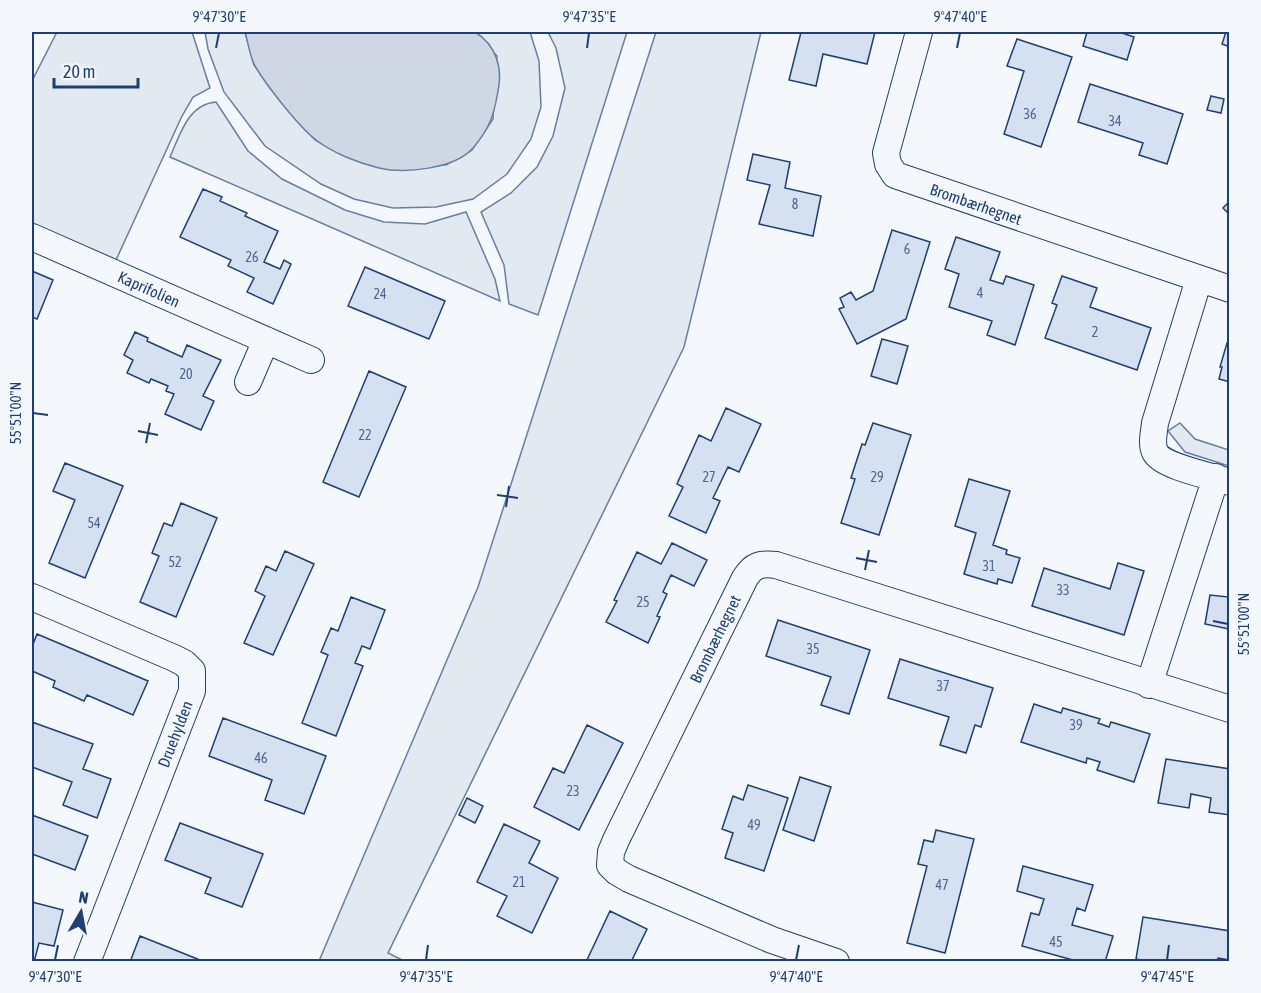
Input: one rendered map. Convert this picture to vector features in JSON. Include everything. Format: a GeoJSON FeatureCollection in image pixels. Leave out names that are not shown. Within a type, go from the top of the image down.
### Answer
{"type":"FeatureCollection","features":[{"type":"Feature","properties":{"kind":"street","name":"Brombærhegnet"},"geometry":{"type":"LineString","coordinates":[[919,32],[886,153],[888,164],[895,175],[1230,289]]}},
{"type":"Feature","properties":{"kind":"street","name":"Kaprifolien"},"geometry":{"type":"LineString","coordinates":[[32,237],[311,360]]}},
{"type":"Feature","properties":{"kind":"street"},"geometry":{"type":"LineString","coordinates":[[1149,685],[1223,479],[1165,462],[1155,454],[1153,440],[1155,423],[1199,279]]}},
{"type":"Feature","properties":{"kind":"street"},"geometry":{"type":"LineString","coordinates":[[248,382],[266,340]]}},
{"type":"Feature","properties":{"kind":"street","name":"Brombærhegnet"},"geometry":{"type":"LineString","coordinates":[[836,962],[772,939],[629,879],[617,872],[610,864],[611,852],[616,840],[750,570],[758,564],[776,565],[1230,709]]}},
{"type":"Feature","properties":{"kind":"street","name":"Druehylden"},"geometry":{"type":"LineString","coordinates":[[32,597],[174,658],[184,663],[192,671],[192,691],[87,962]]}},
{"type":"Feature","properties":{"kind":"shaded area"},"geometry":{"type":"Polygon","coordinates":[[[57,32],[192,32],[210,88],[193,97],[182,116],[116,260],[32,224],[32,81],[57,32]]]}},
{"type":"Feature","properties":{"kind":"shaded area"},"geometry":{"type":"Polygon","coordinates":[[[205,32],[245,32],[254,65],[286,108],[315,140],[340,154],[446,165],[472,150],[493,119],[497,56],[475,32],[530,32],[539,61],[541,107],[531,139],[507,174],[473,199],[436,207],[393,208],[354,199],[321,184],[265,146],[224,92],[208,49],[205,32]]]}},
{"type":"Feature","properties":{"kind":"shaded area"},"geometry":{"type":"Polygon","coordinates":[[[245,32],[475,32],[493,50],[498,66],[499,82],[493,114],[484,134],[473,148],[454,161],[415,170],[389,170],[363,163],[323,145],[301,126],[255,66],[245,32]]]}},
{"type":"Feature","properties":{"kind":"shaded area"},"geometry":{"type":"Polygon","coordinates":[[[548,32],[627,32],[538,315],[509,304],[504,265],[481,212],[511,193],[537,167],[553,136],[565,88],[556,48],[548,32]]]}},
{"type":"Feature","properties":{"kind":"shaded area"},"geometry":{"type":"Polygon","coordinates":[[[656,32],[761,32],[684,347],[388,953],[404,961],[319,961],[478,587],[656,32]]]}},
{"type":"Feature","properties":{"kind":"shaded area"},"geometry":{"type":"Polygon","coordinates":[[[216,102],[248,151],[282,179],[345,210],[384,222],[425,224],[466,212],[495,279],[500,301],[170,157],[192,114],[206,104],[216,102]]]}},
{"type":"Feature","properties":{"kind":"shaded area"},"geometry":{"type":"Polygon","coordinates":[[[1180,423],[1195,439],[1229,450],[1229,466],[1185,452],[1168,431],[1180,423]]]}},
{"type":"Feature","properties":{"kind":"building"},"geometry":{"type":"Polygon","coordinates":[[[801,32],[875,32],[867,64],[823,54],[816,86],[789,80],[801,32]]]}},
{"type":"Feature","properties":{"kind":"building"},"geometry":{"type":"Polygon","coordinates":[[[1087,32],[1119,32],[1134,37],[1127,60],[1083,46],[1087,32]]]}},
{"type":"Feature","properties":{"kind":"building"},"geometry":{"type":"Polygon","coordinates":[[[1226,32],[1230,32],[1230,47],[1222,44],[1226,32]]]}},
{"type":"Feature","properties":{"kind":"building"},"geometry":{"type":"Polygon","coordinates":[[[1017,39],[1072,57],[1041,147],[1004,134],[1024,71],[1007,66],[1017,39]]]}},
{"type":"Feature","properties":{"kind":"building"},"geometry":{"type":"Polygon","coordinates":[[[1090,84],[1183,114],[1167,164],[1139,155],[1143,143],[1078,122],[1090,84]]]}},
{"type":"Feature","properties":{"kind":"building"},"geometry":{"type":"Polygon","coordinates":[[[1211,96],[1224,99],[1221,113],[1207,110],[1211,96]]]}},
{"type":"Feature","properties":{"kind":"building"},"geometry":{"type":"Polygon","coordinates":[[[753,154],[790,162],[785,188],[821,196],[813,236],[759,224],[770,185],[747,180],[753,154]]]}},
{"type":"Feature","properties":{"kind":"building"},"geometry":{"type":"Polygon","coordinates":[[[203,189],[222,197],[220,201],[247,213],[245,216],[278,231],[264,262],[280,269],[284,260],[291,264],[273,304],[247,292],[254,278],[228,266],[231,260],[180,237],[203,189]]]}},
{"type":"Feature","properties":{"kind":"building"},"geometry":{"type":"Polygon","coordinates":[[[1230,201],[1230,215],[1223,208],[1230,201]]]}},
{"type":"Feature","properties":{"kind":"building"},"geometry":{"type":"Polygon","coordinates":[[[892,230],[930,242],[906,319],[857,344],[839,309],[844,307],[840,298],[851,292],[856,300],[873,291],[892,230]]]}},
{"type":"Feature","properties":{"kind":"building"},"geometry":{"type":"Polygon","coordinates":[[[956,237],[1000,252],[990,280],[1003,284],[1006,276],[1034,285],[1015,345],[987,335],[992,321],[949,307],[959,274],[945,269],[956,237]]]}},
{"type":"Feature","properties":{"kind":"building"},"geometry":{"type":"Polygon","coordinates":[[[365,267],[445,301],[429,339],[348,306],[365,267]]]}},
{"type":"Feature","properties":{"kind":"building"},"geometry":{"type":"Polygon","coordinates":[[[32,271],[53,280],[37,319],[32,317],[32,271]]]}},
{"type":"Feature","properties":{"kind":"building"},"geometry":{"type":"Polygon","coordinates":[[[1062,276],[1097,288],[1090,307],[1151,328],[1137,370],[1045,338],[1057,305],[1052,303],[1062,276]]]}},
{"type":"Feature","properties":{"kind":"building"},"geometry":{"type":"Polygon","coordinates":[[[135,332],[148,338],[147,341],[182,357],[187,345],[221,360],[203,396],[214,401],[201,430],[165,414],[174,394],[166,391],[168,386],[151,379],[149,383],[127,373],[133,360],[124,355],[135,332]]]}},
{"type":"Feature","properties":{"kind":"building"},"geometry":{"type":"Polygon","coordinates":[[[882,339],[908,346],[897,384],[871,376],[882,339]]]}},
{"type":"Feature","properties":{"kind":"building"},"geometry":{"type":"Polygon","coordinates":[[[1227,343],[1230,343],[1230,382],[1219,379],[1227,343]]]}},
{"type":"Feature","properties":{"kind":"building"},"geometry":{"type":"Polygon","coordinates":[[[369,371],[406,387],[359,497],[323,482],[369,371]]]}},
{"type":"Feature","properties":{"kind":"building"},"geometry":{"type":"Polygon","coordinates":[[[726,408],[761,424],[739,472],[728,467],[713,498],[720,501],[706,533],[669,516],[683,487],[677,484],[699,435],[711,441],[726,408]]]}},
{"type":"Feature","properties":{"kind":"building"},"geometry":{"type":"Polygon","coordinates":[[[873,423],[911,435],[879,535],[841,523],[855,479],[851,478],[862,444],[865,445],[873,423]]]}},
{"type":"Feature","properties":{"kind":"building"},"geometry":{"type":"Polygon","coordinates":[[[65,463],[123,486],[85,578],[49,563],[75,500],[53,491],[65,463]]]}},
{"type":"Feature","properties":{"kind":"building"},"geometry":{"type":"Polygon","coordinates":[[[969,479],[1010,491],[993,545],[1007,550],[1006,554],[1020,558],[1012,583],[998,579],[997,584],[964,574],[976,533],[955,526],[969,479]]]}},
{"type":"Feature","properties":{"kind":"building"},"geometry":{"type":"Polygon","coordinates":[[[181,503],[217,518],[176,617],[140,602],[159,556],[152,553],[164,523],[172,526],[181,503]]]}},
{"type":"Feature","properties":{"kind":"building"},"geometry":{"type":"Polygon","coordinates":[[[672,543],[707,560],[694,586],[671,575],[663,592],[667,594],[657,616],[660,617],[648,643],[606,622],[637,552],[661,564],[672,543]]]}},
{"type":"Feature","properties":{"kind":"building"},"geometry":{"type":"Polygon","coordinates":[[[285,551],[314,564],[273,655],[244,643],[265,596],[255,591],[266,566],[276,571],[285,551]]]}},
{"type":"Feature","properties":{"kind":"building"},"geometry":{"type":"Polygon","coordinates":[[[1118,563],[1144,571],[1124,635],[1032,606],[1044,568],[1110,589],[1118,563]]]}},
{"type":"Feature","properties":{"kind":"building"},"geometry":{"type":"Polygon","coordinates":[[[1230,585],[1229,629],[1205,624],[1210,595],[1228,597],[1230,585]]]}},
{"type":"Feature","properties":{"kind":"building"},"geometry":{"type":"Polygon","coordinates":[[[351,597],[385,610],[370,649],[362,646],[355,663],[363,666],[336,736],[302,723],[328,655],[321,652],[331,628],[338,631],[351,597]]]}},
{"type":"Feature","properties":{"kind":"building"},"geometry":{"type":"Polygon","coordinates":[[[778,620],[870,650],[849,714],[821,705],[831,677],[766,656],[778,620]]]}},
{"type":"Feature","properties":{"kind":"building"},"geometry":{"type":"Polygon","coordinates":[[[37,634],[148,681],[133,715],[87,695],[84,701],[53,687],[55,681],[32,671],[32,647],[37,634]]]}},
{"type":"Feature","properties":{"kind":"building"},"geometry":{"type":"Polygon","coordinates":[[[900,659],[993,688],[981,727],[975,725],[966,753],[940,745],[949,717],[888,698],[900,659]]]}},
{"type":"Feature","properties":{"kind":"building"},"geometry":{"type":"Polygon","coordinates":[[[1034,704],[1061,713],[1063,708],[1100,719],[1098,723],[1109,727],[1111,722],[1150,734],[1134,782],[1097,770],[1100,762],[1087,758],[1086,763],[1021,742],[1034,704]]]}},
{"type":"Feature","properties":{"kind":"building"},"geometry":{"type":"Polygon","coordinates":[[[223,718],[326,756],[304,814],[265,800],[272,780],[209,756],[223,718]]]}},
{"type":"Feature","properties":{"kind":"building"},"geometry":{"type":"Polygon","coordinates":[[[32,722],[93,744],[83,769],[111,779],[97,818],[63,805],[72,782],[32,767],[32,722]]]}},
{"type":"Feature","properties":{"kind":"building"},"geometry":{"type":"Polygon","coordinates":[[[587,725],[623,743],[579,830],[534,807],[553,768],[564,773],[587,725]]]}},
{"type":"Feature","properties":{"kind":"building"},"geometry":{"type":"Polygon","coordinates":[[[1166,759],[1230,769],[1230,815],[1209,812],[1211,798],[1191,794],[1189,808],[1158,803],[1166,759]]]}},
{"type":"Feature","properties":{"kind":"building"},"geometry":{"type":"Polygon","coordinates":[[[800,777],[831,787],[814,841],[783,830],[800,777]]]}},
{"type":"Feature","properties":{"kind":"building"},"geometry":{"type":"Polygon","coordinates":[[[748,785],[788,798],[764,871],[725,858],[733,833],[722,829],[733,796],[743,800],[748,785]]]}},
{"type":"Feature","properties":{"kind":"building"},"geometry":{"type":"Polygon","coordinates":[[[467,798],[483,806],[475,823],[459,815],[467,798]]]}},
{"type":"Feature","properties":{"kind":"building"},"geometry":{"type":"Polygon","coordinates":[[[32,815],[88,836],[75,870],[32,854],[32,815]]]}},
{"type":"Feature","properties":{"kind":"building"},"geometry":{"type":"Polygon","coordinates":[[[180,823],[263,854],[242,907],[205,893],[211,878],[165,860],[180,823]]]}},
{"type":"Feature","properties":{"kind":"building"},"geometry":{"type":"Polygon","coordinates":[[[504,824],[540,841],[529,863],[558,878],[532,933],[497,916],[507,896],[477,882],[504,824]]]}},
{"type":"Feature","properties":{"kind":"building"},"geometry":{"type":"Polygon","coordinates":[[[936,830],[974,839],[945,953],[907,943],[927,866],[918,864],[924,840],[933,842],[936,830]]]}},
{"type":"Feature","properties":{"kind":"building"},"geometry":{"type":"Polygon","coordinates":[[[1023,866],[1093,885],[1085,911],[1077,908],[1072,925],[1113,936],[1105,962],[1080,962],[1022,946],[1031,913],[1039,915],[1044,899],[1017,891],[1023,866]]]}},
{"type":"Feature","properties":{"kind":"building"},"geometry":{"type":"Polygon","coordinates":[[[32,902],[63,910],[54,946],[39,943],[34,962],[32,962],[32,902]]]}},
{"type":"Feature","properties":{"kind":"building"},"geometry":{"type":"Polygon","coordinates":[[[610,911],[647,929],[632,960],[635,962],[586,962],[610,911]]]}},
{"type":"Feature","properties":{"kind":"building"},"geometry":{"type":"Polygon","coordinates":[[[1143,917],[1230,931],[1230,960],[1218,958],[1217,962],[1151,962],[1136,959],[1143,917]]]}},
{"type":"Feature","properties":{"kind":"building"},"geometry":{"type":"Polygon","coordinates":[[[140,936],[205,962],[130,962],[140,936]]]}}]}
